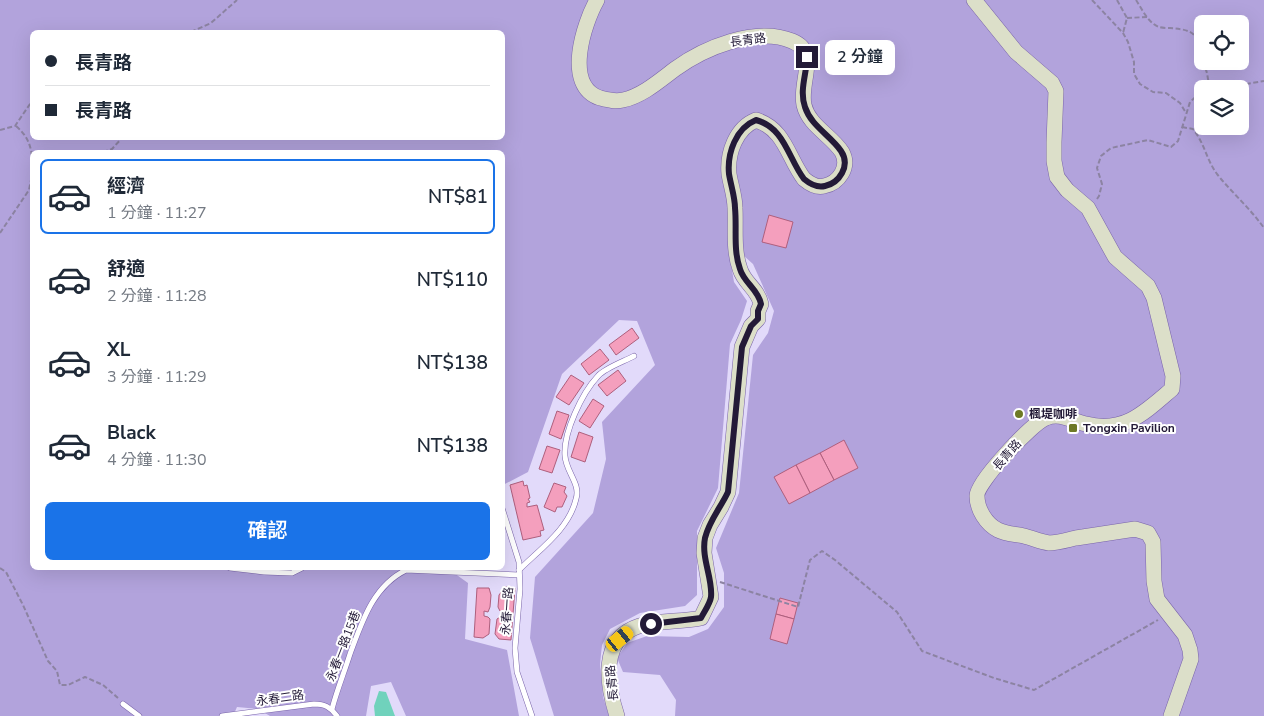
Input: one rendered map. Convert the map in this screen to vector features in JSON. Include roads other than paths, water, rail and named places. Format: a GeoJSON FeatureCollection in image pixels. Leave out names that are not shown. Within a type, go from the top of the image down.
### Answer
{"type":"FeatureCollection","features":[{"type":"Feature","properties":{"kind":"street","name":"長青路"},"geometry":{"type":"LineString","coordinates":[[597,0],[582,37],[579,52],[580,72],[584,83],[589,91],[596,96],[613,101],[633,98],[701,53],[724,42],[767,36],[780,37],[802,45],[805,50],[807,68],[802,94],[805,107],[811,119],[841,151],[844,158],[842,175],[833,184],[821,187],[810,184],[799,172],[779,136],[766,123],[756,120],[743,128],[736,138],[731,153],[729,173],[735,208],[736,254],[742,276],[756,291],[761,304],[758,311],[758,319],[751,326],[742,347],[728,492],[705,538],[704,553],[711,597],[701,618],[639,626],[620,639],[613,647],[609,660],[609,676],[617,716]]}},
{"type":"Feature","properties":{"kind":"street","name":"長青路"},"geometry":{"type":"LineString","coordinates":[[974,0],[1016,52],[1052,83],[1056,91],[1054,162],[1057,177],[1067,190],[1088,208],[1115,256],[1148,286],[1154,298],[1173,376],[1172,389],[1130,421],[1106,427],[1056,416],[1046,418],[1036,424],[982,483],[976,494],[977,503],[982,514],[997,530],[1050,543],[1135,529],[1148,533],[1154,542],[1154,580],[1157,599],[1185,635],[1192,659],[1171,716]]}},
{"type":"Feature","properties":{"kind":"lane"},"geometry":{"type":"LineString","coordinates":[[519,572],[568,520],[577,498],[578,487],[568,469],[565,456],[566,437],[575,413],[598,375],[634,356]]}},
{"type":"Feature","properties":{"kind":"lane","name":"永春一路"},"geometry":{"type":"LineString","coordinates":[[505,518],[519,562],[520,589],[514,648],[517,672],[532,716]]}},
{"type":"Feature","properties":{"kind":"lane"},"geometry":{"type":"LineString","coordinates":[[247,570],[292,574],[299,570]]}},
{"type":"Feature","properties":{"kind":"lane","name":"永春一路15巷"},"geometry":{"type":"LineString","coordinates":[[332,709],[337,690],[366,612],[379,592],[395,575],[406,570],[519,572]]}},
{"type":"Feature","properties":{"kind":"lane"},"geometry":{"type":"LineString","coordinates":[[123,704],[139,716]]}},
{"type":"Feature","properties":{"kind":"lane","name":"永春二路"},"geometry":{"type":"LineString","coordinates":[[222,716],[314,704],[323,704],[332,709]]}},
{"type":"Feature","properties":{"kind":"lane"},"geometry":{"type":"LineString","coordinates":[[332,709],[337,716]]}},
{"type":"Feature","properties":{"kind":"place","name":"楓堤咖啡"},"geometry":{"type":"Point","coordinates":[1019,414]}},
{"type":"Feature","properties":{"kind":"place","name":"Tongxin Pavilion"},"geometry":{"type":"Point","coordinates":[1073,428]}}]}
